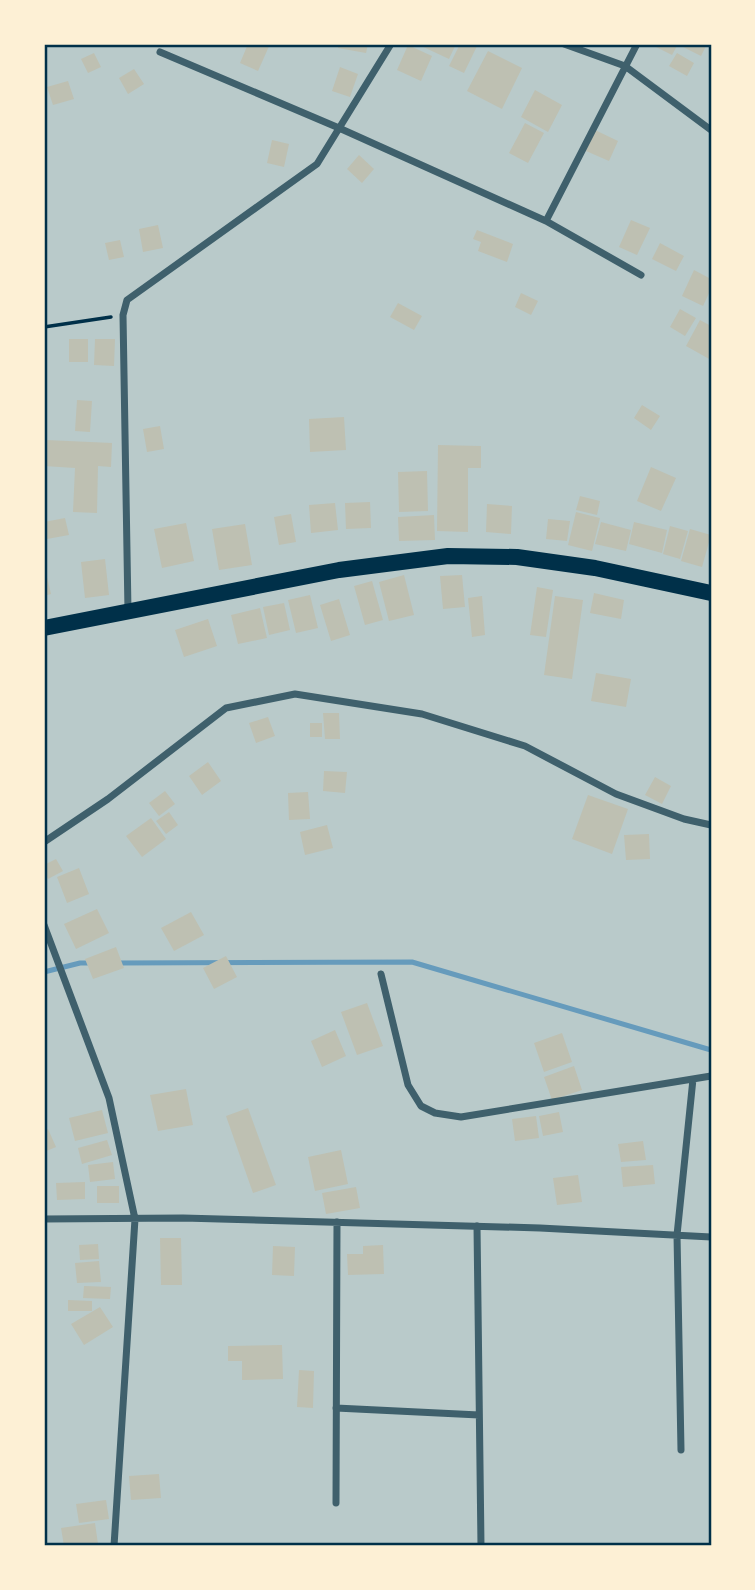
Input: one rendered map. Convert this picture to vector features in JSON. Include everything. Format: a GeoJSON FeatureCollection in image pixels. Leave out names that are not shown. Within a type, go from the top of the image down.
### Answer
{"type":"FeatureCollection","features":[{"type":"Feature","properties":{"kind":"highway"},"geometry":{"type":"LineString","coordinates":[[44,628],[339,570],[448,556],[517,557],[582,566],[711,593]]}},
{"type":"Feature","properties":{"kind":"street"},"geometry":{"type":"LineString","coordinates":[[128,611],[123,315],[127,300],[317,164],[391,44]]}},
{"type":"Feature","properties":{"kind":"street"},"geometry":{"type":"LineString","coordinates":[[564,44],[625,66],[711,130]]}},
{"type":"Feature","properties":{"kind":"street"},"geometry":{"type":"LineString","coordinates":[[546,221],[637,44]]}},
{"type":"Feature","properties":{"kind":"street"},"geometry":{"type":"LineString","coordinates":[[160,52],[339,128],[546,221],[641,275]]}},
{"type":"Feature","properties":{"kind":"street"},"geometry":{"type":"LineString","coordinates":[[44,842],[108,799],[226,708],[295,694],[422,714],[525,746],[616,794],[684,819],[711,825]]}},
{"type":"Feature","properties":{"kind":"street"},"geometry":{"type":"LineString","coordinates":[[44,925],[109,1098],[135,1219],[114,1546]]}},
{"type":"Feature","properties":{"kind":"street"},"geometry":{"type":"LineString","coordinates":[[381,974],[408,1086],[421,1106],[435,1113],[461,1117],[711,1076]]}},
{"type":"Feature","properties":{"kind":"street"},"geometry":{"type":"LineString","coordinates":[[681,1450],[677,1235],[693,1079]]}},
{"type":"Feature","properties":{"kind":"street"},"geometry":{"type":"LineString","coordinates":[[44,1219],[183,1218],[337,1222],[711,1237]]}},
{"type":"Feature","properties":{"kind":"street"},"geometry":{"type":"LineString","coordinates":[[336,1503],[337,1222]]}},
{"type":"Feature","properties":{"kind":"street"},"geometry":{"type":"LineString","coordinates":[[477,1226],[481,1546]]}},
{"type":"Feature","properties":{"kind":"street"},"geometry":{"type":"LineString","coordinates":[[336,1408],[479,1415]]}},
{"type":"Feature","properties":{"kind":"path"},"geometry":{"type":"LineString","coordinates":[[44,327],[123,315]]}},
{"type":"Feature","properties":{"kind":"shaded area"},"geometry":{"type":"Polygon","coordinates":[[[44,44],[711,44],[711,1546],[44,1546],[44,44]]]}},
{"type":"Feature","properties":{"kind":"building"},"geometry":{"type":"Polygon","coordinates":[[[248,44],[270,44],[258,71],[240,63],[248,44]]]}},
{"type":"Feature","properties":{"kind":"building"},"geometry":{"type":"Polygon","coordinates":[[[339,44],[368,44],[366,53],[338,48],[339,44]]]}},
{"type":"Feature","properties":{"kind":"building"},"geometry":{"type":"Polygon","coordinates":[[[417,44],[456,44],[449,59],[417,44]]]}},
{"type":"Feature","properties":{"kind":"building"},"geometry":{"type":"Polygon","coordinates":[[[460,44],[478,44],[464,73],[449,66],[460,44]]]}},
{"type":"Feature","properties":{"kind":"building"},"geometry":{"type":"Polygon","coordinates":[[[650,44],[678,44],[672,55],[650,44]]]}},
{"type":"Feature","properties":{"kind":"building"},"geometry":{"type":"Polygon","coordinates":[[[684,44],[707,44],[701,56],[683,47],[684,44]]]}},
{"type":"Feature","properties":{"kind":"building"},"geometry":{"type":"Polygon","coordinates":[[[408,45],[432,56],[421,81],[397,70],[408,45]]]}},
{"type":"Feature","properties":{"kind":"building"},"geometry":{"type":"Polygon","coordinates":[[[488,51],[522,68],[502,109],[467,91],[488,51]]]}},
{"type":"Feature","properties":{"kind":"building"},"geometry":{"type":"Polygon","coordinates":[[[94,53],[101,67],[88,73],[81,59],[94,53]]]}},
{"type":"Feature","properties":{"kind":"building"},"geometry":{"type":"Polygon","coordinates":[[[677,53],[694,63],[687,76],[669,66],[677,53]]]}},
{"type":"Feature","properties":{"kind":"building"},"geometry":{"type":"Polygon","coordinates":[[[340,67],[358,74],[350,97],[332,91],[340,67]]]}},
{"type":"Feature","properties":{"kind":"building"},"geometry":{"type":"Polygon","coordinates":[[[134,69],[144,84],[128,94],[119,78],[134,69]]]}},
{"type":"Feature","properties":{"kind":"building"},"geometry":{"type":"Polygon","coordinates":[[[68,81],[74,99],[53,105],[47,87],[68,81]]]}},
{"type":"Feature","properties":{"kind":"building"},"geometry":{"type":"Polygon","coordinates":[[[535,90],[562,105],[548,132],[521,117],[535,90]]]}},
{"type":"Feature","properties":{"kind":"building"},"geometry":{"type":"Polygon","coordinates":[[[525,123],[544,133],[528,163],[509,153],[525,123]]]}},
{"type":"Feature","properties":{"kind":"building"},"geometry":{"type":"Polygon","coordinates":[[[595,130],[618,141],[609,161],[586,151],[595,130]]]}},
{"type":"Feature","properties":{"kind":"building"},"geometry":{"type":"Polygon","coordinates":[[[272,140],[289,144],[284,167],[267,163],[272,140]]]}},
{"type":"Feature","properties":{"kind":"building"},"geometry":{"type":"Polygon","coordinates":[[[359,155],[374,169],[362,183],[347,169],[359,155]]]}},
{"type":"Feature","properties":{"kind":"building"},"geometry":{"type":"Polygon","coordinates":[[[631,220],[650,228],[637,255],[619,247],[631,220]]]}},
{"type":"Feature","properties":{"kind":"building"},"geometry":{"type":"Polygon","coordinates":[[[158,225],[163,248],[143,252],[139,229],[158,225]]]}},
{"type":"Feature","properties":{"kind":"building"},"geometry":{"type":"Polygon","coordinates":[[[477,230],[513,244],[507,262],[478,251],[481,242],[473,239],[477,230]]]}},
{"type":"Feature","properties":{"kind":"building"},"geometry":{"type":"Polygon","coordinates":[[[120,240],[124,257],[109,260],[105,243],[120,240]]]}},
{"type":"Feature","properties":{"kind":"building"},"geometry":{"type":"Polygon","coordinates":[[[660,243],[684,256],[676,271],[652,259],[660,243]]]}},
{"type":"Feature","properties":{"kind":"building"},"geometry":{"type":"Polygon","coordinates":[[[694,270],[711,279],[711,289],[703,306],[682,296],[694,270]]]}},
{"type":"Feature","properties":{"kind":"building"},"geometry":{"type":"Polygon","coordinates":[[[521,293],[538,301],[531,315],[515,307],[521,293]]]}},
{"type":"Feature","properties":{"kind":"building"},"geometry":{"type":"Polygon","coordinates":[[[398,303],[422,316],[414,330],[390,317],[398,303]]]}},
{"type":"Feature","properties":{"kind":"building"},"geometry":{"type":"Polygon","coordinates":[[[680,309],[696,318],[685,336],[670,327],[680,309]]]}},
{"type":"Feature","properties":{"kind":"building"},"geometry":{"type":"Polygon","coordinates":[[[700,320],[711,326],[711,360],[686,346],[700,320]]]}},
{"type":"Feature","properties":{"kind":"building"},"geometry":{"type":"Polygon","coordinates":[[[69,339],[88,339],[88,362],[69,362],[69,339]]]}},
{"type":"Feature","properties":{"kind":"building"},"geometry":{"type":"Polygon","coordinates":[[[95,339],[115,339],[114,366],[94,365],[95,339]]]}},
{"type":"Feature","properties":{"kind":"building"},"geometry":{"type":"Polygon","coordinates":[[[77,400],[92,401],[90,432],[75,431],[77,400]]]}},
{"type":"Feature","properties":{"kind":"building"},"geometry":{"type":"Polygon","coordinates":[[[642,405],[660,416],[651,430],[634,418],[642,405]]]}},
{"type":"Feature","properties":{"kind":"building"},"geometry":{"type":"Polygon","coordinates":[[[344,417],[346,450],[310,452],[309,419],[344,417]]]}},
{"type":"Feature","properties":{"kind":"building"},"geometry":{"type":"Polygon","coordinates":[[[160,426],[164,449],[147,452],[143,429],[160,426]]]}},
{"type":"Feature","properties":{"kind":"building"},"geometry":{"type":"Polygon","coordinates":[[[46,440],[112,443],[111,467],[98,466],[97,513],[73,512],[75,468],[44,466],[46,440]]]}},
{"type":"Feature","properties":{"kind":"building"},"geometry":{"type":"Polygon","coordinates":[[[438,445],[481,446],[481,468],[468,468],[468,532],[437,531],[438,445]]]}},
{"type":"Feature","properties":{"kind":"building"},"geometry":{"type":"Polygon","coordinates":[[[651,467],[676,478],[661,511],[637,501],[651,467]]]}},
{"type":"Feature","properties":{"kind":"building"},"geometry":{"type":"Polygon","coordinates":[[[427,471],[428,511],[399,512],[398,472],[427,471]]]}},
{"type":"Feature","properties":{"kind":"building"},"geometry":{"type":"Polygon","coordinates":[[[580,496],[600,501],[597,515],[576,510],[580,496]]]}},
{"type":"Feature","properties":{"kind":"building"},"geometry":{"type":"Polygon","coordinates":[[[370,502],[371,528],[346,529],[345,503],[370,502]]]}},
{"type":"Feature","properties":{"kind":"building"},"geometry":{"type":"Polygon","coordinates":[[[335,503],[338,530],[311,533],[309,505],[335,503]]]}},
{"type":"Feature","properties":{"kind":"building"},"geometry":{"type":"Polygon","coordinates":[[[487,504],[512,506],[511,534],[486,532],[487,504]]]}},
{"type":"Feature","properties":{"kind":"building"},"geometry":{"type":"Polygon","coordinates":[[[576,512],[600,518],[592,551],[568,545],[576,512]]]}},
{"type":"Feature","properties":{"kind":"building"},"geometry":{"type":"Polygon","coordinates":[[[291,514],[296,542],[279,545],[274,517],[291,514]]]}},
{"type":"Feature","properties":{"kind":"building"},"geometry":{"type":"Polygon","coordinates":[[[434,515],[435,540],[399,541],[398,517],[434,515]]]}},
{"type":"Feature","properties":{"kind":"building"},"geometry":{"type":"Polygon","coordinates":[[[65,518],[69,535],[47,539],[44,522],[65,518]]]}},
{"type":"Feature","properties":{"kind":"building"},"geometry":{"type":"Polygon","coordinates":[[[548,519],[570,521],[567,541],[546,539],[548,519]]]}},
{"type":"Feature","properties":{"kind":"building"},"geometry":{"type":"Polygon","coordinates":[[[601,522],[631,530],[626,551],[595,544],[601,522]]]}},
{"type":"Feature","properties":{"kind":"building"},"geometry":{"type":"Polygon","coordinates":[[[634,522],[667,530],[662,553],[629,544],[634,522]]]}},
{"type":"Feature","properties":{"kind":"building"},"geometry":{"type":"Polygon","coordinates":[[[186,523],[194,561],[162,568],[154,529],[186,523]]]}},
{"type":"Feature","properties":{"kind":"building"},"geometry":{"type":"Polygon","coordinates":[[[245,524],[252,565],[219,570],[212,529],[245,524]]]}},
{"type":"Feature","properties":{"kind":"building"},"geometry":{"type":"Polygon","coordinates":[[[670,526],[688,531],[680,559],[663,554],[670,526]]]}},
{"type":"Feature","properties":{"kind":"building"},"geometry":{"type":"Polygon","coordinates":[[[690,529],[711,535],[702,567],[681,561],[690,529]]]}},
{"type":"Feature","properties":{"kind":"building"},"geometry":{"type":"Polygon","coordinates":[[[105,559],[109,595],[85,598],[81,562],[105,559]]]}},
{"type":"Feature","properties":{"kind":"building"},"geometry":{"type":"Polygon","coordinates":[[[46,572],[51,594],[44,596],[44,573],[46,572]]]}},
{"type":"Feature","properties":{"kind":"building"},"geometry":{"type":"Polygon","coordinates":[[[404,575],[414,615],[389,621],[379,582],[404,575]]]}},
{"type":"Feature","properties":{"kind":"building"},"geometry":{"type":"Polygon","coordinates":[[[462,575],[465,607],[443,609],[440,576],[462,575]]]}},
{"type":"Feature","properties":{"kind":"building"},"geometry":{"type":"Polygon","coordinates":[[[372,581],[383,620],[365,625],[354,586],[372,581]]]}},
{"type":"Feature","properties":{"kind":"building"},"geometry":{"type":"Polygon","coordinates":[[[537,587],[553,590],[546,637],[530,635],[537,587]]]}},
{"type":"Feature","properties":{"kind":"building"},"geometry":{"type":"Polygon","coordinates":[[[594,593],[624,600],[621,619],[590,613],[594,593]]]}},
{"type":"Feature","properties":{"kind":"building"},"geometry":{"type":"Polygon","coordinates":[[[310,595],[318,628],[296,633],[288,600],[310,595]]]}},
{"type":"Feature","properties":{"kind":"building"},"geometry":{"type":"Polygon","coordinates":[[[482,596],[485,635],[472,637],[468,598],[482,596]]]}},
{"type":"Feature","properties":{"kind":"building"},"geometry":{"type":"Polygon","coordinates":[[[555,596],[583,600],[572,679],[544,675],[555,596]]]}},
{"type":"Feature","properties":{"kind":"building"},"geometry":{"type":"Polygon","coordinates":[[[339,599],[350,635],[331,641],[320,605],[339,599]]]}},
{"type":"Feature","properties":{"kind":"building"},"geometry":{"type":"Polygon","coordinates":[[[284,603],[290,630],[269,635],[263,607],[284,603]]]}},
{"type":"Feature","properties":{"kind":"building"},"geometry":{"type":"Polygon","coordinates":[[[260,608],[267,638],[238,644],[231,615],[260,608]]]}},
{"type":"Feature","properties":{"kind":"building"},"geometry":{"type":"Polygon","coordinates":[[[208,619],[217,646],[184,657],[175,630],[208,619]]]}},
{"type":"Feature","properties":{"kind":"building"},"geometry":{"type":"Polygon","coordinates":[[[596,673],[631,679],[626,707],[591,701],[596,673]]]}},
{"type":"Feature","properties":{"kind":"building"},"geometry":{"type":"Polygon","coordinates":[[[323,713],[339,713],[340,739],[325,739],[323,713]]]}},
{"type":"Feature","properties":{"kind":"building"},"geometry":{"type":"Polygon","coordinates":[[[268,717],[275,736],[256,743],[249,723],[268,717]]]}},
{"type":"Feature","properties":{"kind":"building"},"geometry":{"type":"Polygon","coordinates":[[[310,723],[322,723],[322,737],[310,737],[310,723]]]}},
{"type":"Feature","properties":{"kind":"building"},"geometry":{"type":"Polygon","coordinates":[[[208,762],[221,781],[202,795],[189,776],[208,762]]]}},
{"type":"Feature","properties":{"kind":"building"},"geometry":{"type":"Polygon","coordinates":[[[324,771],[347,772],[345,793],[323,791],[324,771]]]}},
{"type":"Feature","properties":{"kind":"building"},"geometry":{"type":"Polygon","coordinates":[[[655,777],[671,786],[662,804],[645,795],[655,777]]]}},
{"type":"Feature","properties":{"kind":"building"},"geometry":{"type":"Polygon","coordinates":[[[165,791],[175,804],[159,816],[149,803],[165,791]]]}},
{"type":"Feature","properties":{"kind":"building"},"geometry":{"type":"Polygon","coordinates":[[[308,792],[310,819],[289,820],[288,793],[308,792]]]}},
{"type":"Feature","properties":{"kind":"building"},"geometry":{"type":"Polygon","coordinates":[[[588,795],[628,809],[612,854],[572,839],[588,795]]]}},
{"type":"Feature","properties":{"kind":"building"},"geometry":{"type":"Polygon","coordinates":[[[169,812],[178,825],[166,834],[156,821],[169,812]]]}},
{"type":"Feature","properties":{"kind":"building"},"geometry":{"type":"Polygon","coordinates":[[[151,818],[166,839],[142,857],[126,836],[151,818]]]}},
{"type":"Feature","properties":{"kind":"building"},"geometry":{"type":"Polygon","coordinates":[[[327,825],[333,848],[305,855],[300,832],[327,825]]]}},
{"type":"Feature","properties":{"kind":"building"},"geometry":{"type":"Polygon","coordinates":[[[649,834],[650,859],[626,860],[624,835],[649,834]]]}},
{"type":"Feature","properties":{"kind":"building"},"geometry":{"type":"Polygon","coordinates":[[[56,859],[63,871],[48,879],[44,865],[56,859]]]}},
{"type":"Feature","properties":{"kind":"building"},"geometry":{"type":"Polygon","coordinates":[[[79,868],[89,894],[67,903],[57,877],[79,868]]]}},
{"type":"Feature","properties":{"kind":"building"},"geometry":{"type":"Polygon","coordinates":[[[97,909],[109,933],[76,949],[64,924],[97,909]]]}},
{"type":"Feature","properties":{"kind":"building"},"geometry":{"type":"Polygon","coordinates":[[[191,912],[204,935],[174,951],[161,928],[191,912]]]}},
{"type":"Feature","properties":{"kind":"building"},"geometry":{"type":"Polygon","coordinates":[[[116,947],[124,968],[93,979],[85,959],[116,947]]]}},
{"type":"Feature","properties":{"kind":"building"},"geometry":{"type":"Polygon","coordinates":[[[226,956],[237,977],[214,989],[203,968],[226,956]]]}},
{"type":"Feature","properties":{"kind":"building"},"geometry":{"type":"Polygon","coordinates":[[[367,1003],[383,1046],[357,1055],[341,1012],[367,1003]]]}},
{"type":"Feature","properties":{"kind":"building"},"geometry":{"type":"Polygon","coordinates":[[[335,1030],[346,1056],[322,1067],[311,1041],[335,1030]]]}},
{"type":"Feature","properties":{"kind":"building"},"geometry":{"type":"Polygon","coordinates":[[[562,1033],[572,1062],[544,1072],[534,1043],[562,1033]]]}},
{"type":"Feature","properties":{"kind":"building"},"geometry":{"type":"Polygon","coordinates":[[[574,1066],[582,1090],[552,1100],[544,1077],[574,1066]]]}},
{"type":"Feature","properties":{"kind":"building"},"geometry":{"type":"Polygon","coordinates":[[[186,1089],[193,1125],[158,1131],[150,1095],[186,1089]]]}},
{"type":"Feature","properties":{"kind":"building"},"geometry":{"type":"Polygon","coordinates":[[[248,1108],[276,1185],[253,1193],[226,1116],[248,1108]]]}},
{"type":"Feature","properties":{"kind":"building"},"geometry":{"type":"Polygon","coordinates":[[[102,1110],[108,1133],[75,1141],[69,1118],[102,1110]]]}},
{"type":"Feature","properties":{"kind":"building"},"geometry":{"type":"Polygon","coordinates":[[[559,1112],[563,1132],[543,1136],[539,1116],[559,1112]]]}},
{"type":"Feature","properties":{"kind":"building"},"geometry":{"type":"Polygon","coordinates":[[[536,1116],[539,1138],[515,1141],[512,1119],[536,1116]]]}},
{"type":"Feature","properties":{"kind":"building"},"geometry":{"type":"Polygon","coordinates":[[[48,1129],[56,1147],[44,1152],[44,1131],[48,1129]]]}},
{"type":"Feature","properties":{"kind":"building"},"geometry":{"type":"Polygon","coordinates":[[[107,1140],[112,1155],[82,1164],[78,1148],[107,1140]]]}},
{"type":"Feature","properties":{"kind":"building"},"geometry":{"type":"Polygon","coordinates":[[[643,1141],[646,1160],[621,1162],[618,1144],[643,1141]]]}},
{"type":"Feature","properties":{"kind":"building"},"geometry":{"type":"Polygon","coordinates":[[[341,1150],[348,1184],[315,1191],[308,1157],[341,1150]]]}},
{"type":"Feature","properties":{"kind":"building"},"geometry":{"type":"Polygon","coordinates":[[[113,1162],[115,1179],[90,1182],[88,1165],[113,1162]]]}},
{"type":"Feature","properties":{"kind":"building"},"geometry":{"type":"Polygon","coordinates":[[[653,1165],[655,1184],[623,1187],[621,1167],[653,1165]]]}},
{"type":"Feature","properties":{"kind":"building"},"geometry":{"type":"Polygon","coordinates":[[[578,1175],[582,1202],[557,1205],[553,1178],[578,1175]]]}},
{"type":"Feature","properties":{"kind":"building"},"geometry":{"type":"Polygon","coordinates":[[[85,1182],[85,1199],[57,1200],[56,1183],[85,1182]]]}},
{"type":"Feature","properties":{"kind":"building"},"geometry":{"type":"Polygon","coordinates":[[[97,1186],[119,1186],[119,1203],[97,1203],[97,1186]]]}},
{"type":"Feature","properties":{"kind":"building"},"geometry":{"type":"Polygon","coordinates":[[[356,1187],[360,1208],[326,1214],[322,1193],[356,1187]]]}},
{"type":"Feature","properties":{"kind":"building"},"geometry":{"type":"Polygon","coordinates":[[[160,1238],[181,1238],[182,1285],[161,1285],[160,1238]]]}},
{"type":"Feature","properties":{"kind":"building"},"geometry":{"type":"Polygon","coordinates":[[[98,1244],[99,1259],[80,1260],[79,1245],[98,1244]]]}},
{"type":"Feature","properties":{"kind":"building"},"geometry":{"type":"Polygon","coordinates":[[[383,1245],[384,1274],[348,1275],[347,1254],[363,1254],[363,1246],[383,1245]]]}},
{"type":"Feature","properties":{"kind":"building"},"geometry":{"type":"Polygon","coordinates":[[[273,1246],[295,1247],[294,1276],[272,1275],[273,1246]]]}},
{"type":"Feature","properties":{"kind":"building"},"geometry":{"type":"Polygon","coordinates":[[[99,1261],[101,1282],[77,1283],[75,1263],[99,1261]]]}},
{"type":"Feature","properties":{"kind":"building"},"geometry":{"type":"Polygon","coordinates":[[[84,1286],[111,1287],[110,1299],[83,1298],[84,1286]]]}},
{"type":"Feature","properties":{"kind":"building"},"geometry":{"type":"Polygon","coordinates":[[[68,1300],[92,1301],[92,1311],[68,1311],[68,1300]]]}},
{"type":"Feature","properties":{"kind":"building"},"geometry":{"type":"Polygon","coordinates":[[[100,1307],[113,1327],[84,1345],[71,1324],[100,1307]]]}},
{"type":"Feature","properties":{"kind":"building"},"geometry":{"type":"Polygon","coordinates":[[[282,1345],[283,1379],[242,1380],[242,1361],[228,1361],[228,1346],[282,1345]]]}},
{"type":"Feature","properties":{"kind":"building"},"geometry":{"type":"Polygon","coordinates":[[[299,1370],[314,1371],[313,1408],[297,1407],[299,1370]]]}},
{"type":"Feature","properties":{"kind":"building"},"geometry":{"type":"Polygon","coordinates":[[[159,1474],[161,1498],[131,1500],[129,1476],[159,1474]]]}},
{"type":"Feature","properties":{"kind":"building"},"geometry":{"type":"Polygon","coordinates":[[[106,1500],[109,1519],[79,1523],[76,1504],[106,1500]]]}},
{"type":"Feature","properties":{"kind":"building"},"geometry":{"type":"Polygon","coordinates":[[[95,1523],[98,1544],[64,1546],[61,1528],[95,1523]]]}},
{"type":"Feature","properties":{"kind":"waterway"},"geometry":{"type":"LineString","coordinates":[[116,963],[412,962],[711,1050]]}},
{"type":"Feature","properties":{"kind":"waterway"},"geometry":{"type":"LineString","coordinates":[[44,972],[80,963],[92,963]]}}]}
